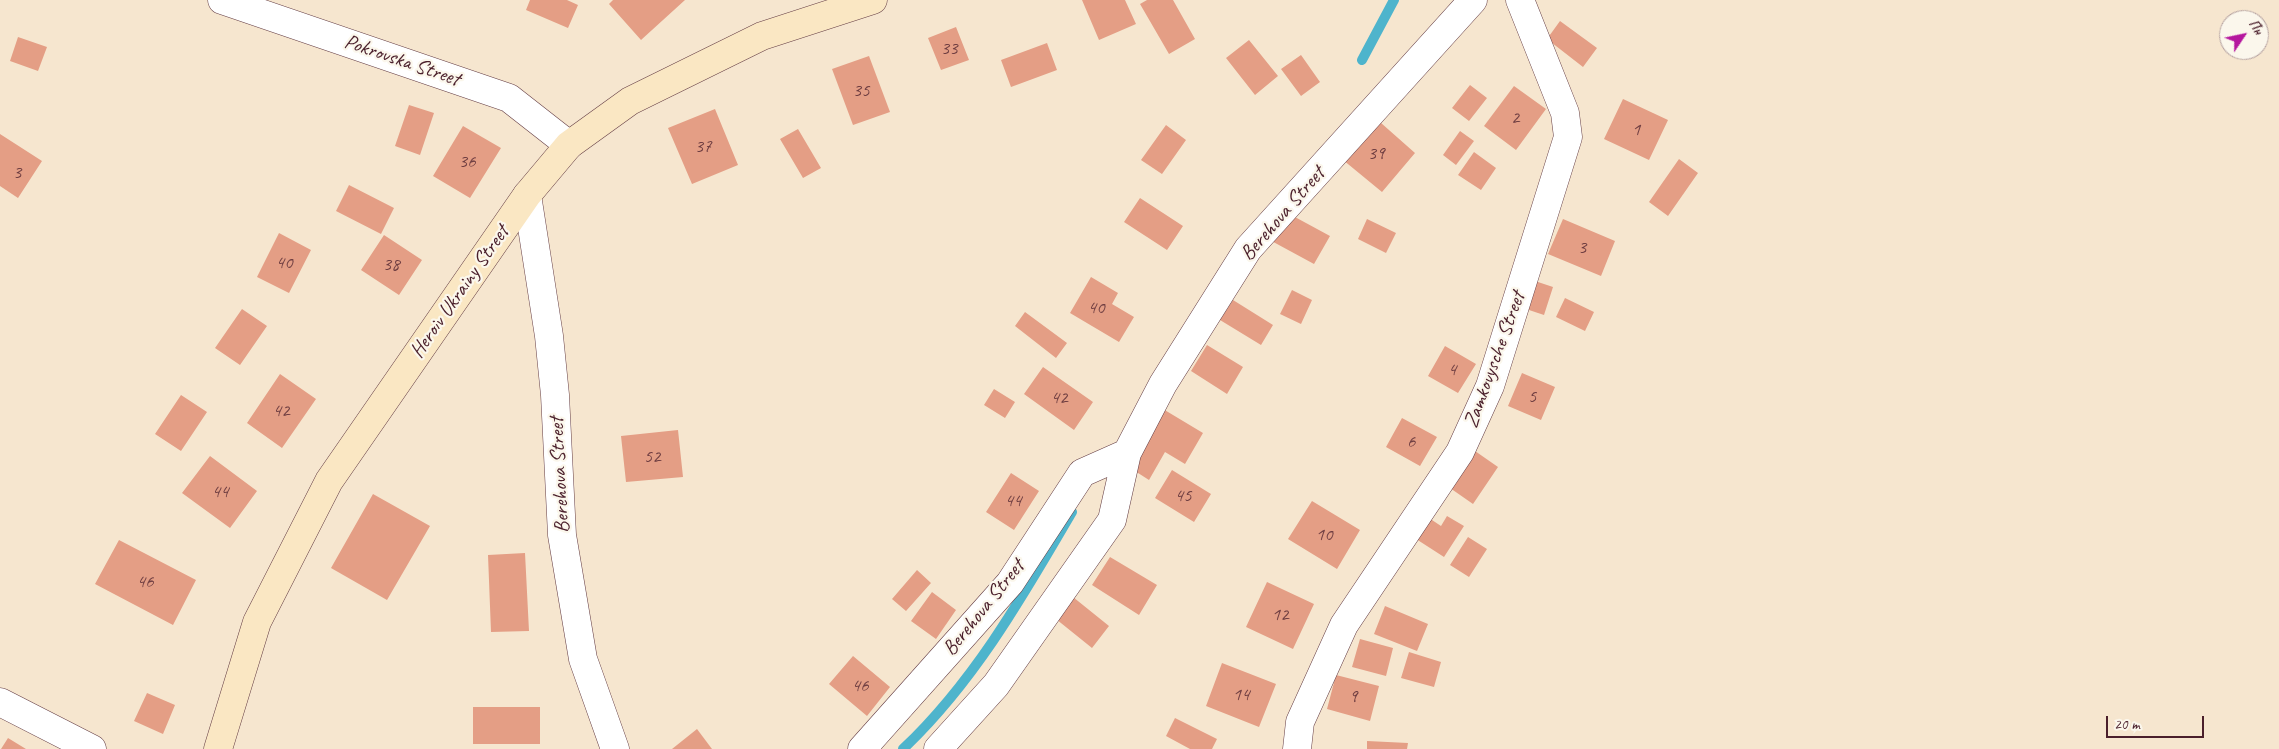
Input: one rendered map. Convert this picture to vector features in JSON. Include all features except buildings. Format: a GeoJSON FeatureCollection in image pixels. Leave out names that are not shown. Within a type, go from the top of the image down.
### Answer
{"type":"FeatureCollection","features":[{"type":"Feature","properties":{"kind":"main road","name":"Heroiv Ukrainy Street"},"geometry":{"type":"LineString","coordinates":[[218,749],[257,622],[329,481],[527,195],[569,146],[630,101],[762,36],[873,0]]}},
{"type":"Feature","properties":{"kind":"street","name":"Pokrovska Street"},"geometry":{"type":"LineString","coordinates":[[222,0],[509,98],[569,146]]}},
{"type":"Feature","properties":{"kind":"street","name":"Berehova Street"},"geometry":{"type":"LineString","coordinates":[[938,749],[996,685],[1112,520],[1127,453],[1163,384],[1248,249],[1473,0]]}},
{"type":"Feature","properties":{"kind":"street","name":"Zamkovysche Street"},"geometry":{"type":"LineString","coordinates":[[1297,749],[1300,722],[1344,625],[1460,452],[1486,395],[1568,137],[1565,113],[1520,0]]}},
{"type":"Feature","properties":{"kind":"street","name":"Berehova Street"},"geometry":{"type":"LineString","coordinates":[[527,195],[549,336],[564,544],[583,658],[615,749]]}},
{"type":"Feature","properties":{"kind":"street","name":"Berehova Street"},"geometry":{"type":"LineString","coordinates":[[862,749],[1010,583],[1082,473],[1127,453]]}},
{"type":"Feature","properties":{"kind":"street"},"geometry":{"type":"LineString","coordinates":[[0,702],[92,749]]}},
{"type":"Feature","properties":{"kind":"waterway"},"geometry":{"type":"LineString","coordinates":[[1362,60],[1394,0]]}},
{"type":"Feature","properties":{"kind":"waterway"},"geometry":{"type":"LineString","coordinates":[[903,749],[929,723],[975,667],[1016,606],[1072,512]]}}]}
